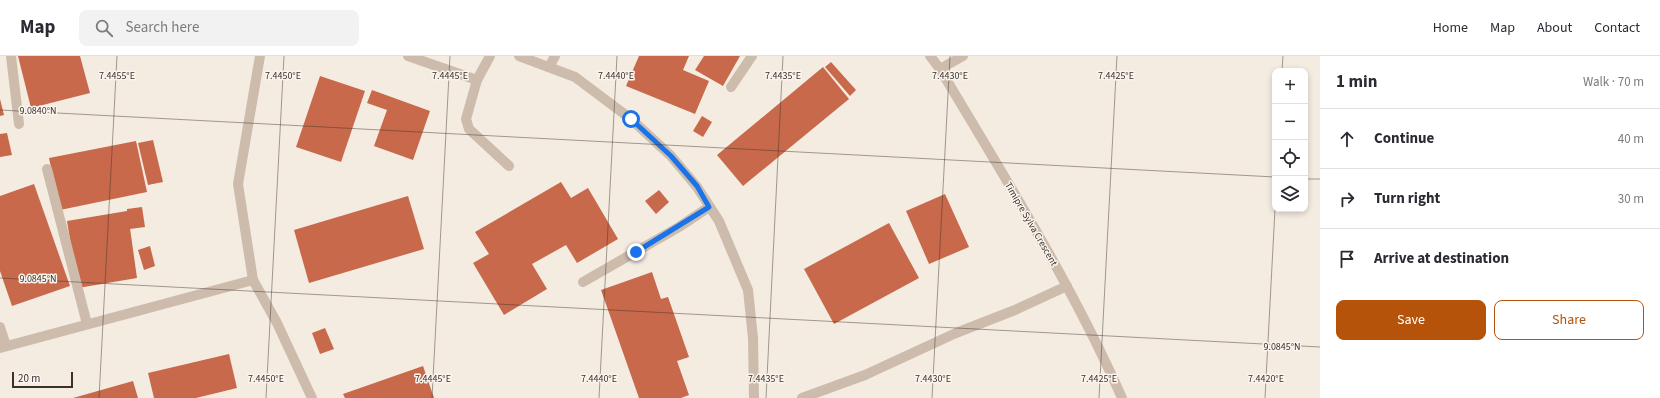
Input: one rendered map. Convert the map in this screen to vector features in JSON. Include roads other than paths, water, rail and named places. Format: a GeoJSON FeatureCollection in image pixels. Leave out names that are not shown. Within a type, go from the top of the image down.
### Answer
{"type":"FeatureCollection","features":[{"type":"Feature","properties":{"kind":"street"},"geometry":{"type":"LineString","coordinates":[[11,56],[19,124]]}},
{"type":"Feature","properties":{"kind":"street"},"geometry":{"type":"LineString","coordinates":[[260,56],[238,184],[253,280],[277,323],[312,398]]}},
{"type":"Feature","properties":{"kind":"street"},"geometry":{"type":"LineString","coordinates":[[408,56],[477,80]]}},
{"type":"Feature","properties":{"kind":"street"},"geometry":{"type":"LineString","coordinates":[[490,56],[477,80],[466,119],[469,129],[509,166]]}},
{"type":"Feature","properties":{"kind":"street"},"geometry":{"type":"LineString","coordinates":[[519,56],[575,77],[631,119],[671,156],[697,186],[718,221],[748,290],[753,338],[754,398]]}},
{"type":"Feature","properties":{"kind":"street"},"geometry":{"type":"LineString","coordinates":[[549,67],[555,56]]}},
{"type":"Feature","properties":{"kind":"street"},"geometry":{"type":"LineString","coordinates":[[730,87],[752,56]]}},
{"type":"Feature","properties":{"kind":"street","name":"Timipre Sylva Crescent"},"geometry":{"type":"LineString","coordinates":[[930,56],[940,69],[1009,184],[1067,286],[1122,398]]}},
{"type":"Feature","properties":{"kind":"street"},"geometry":{"type":"LineString","coordinates":[[940,69],[963,56]]}},
{"type":"Feature","properties":{"kind":"street"},"geometry":{"type":"LineString","coordinates":[[47,169],[87,324]]}},
{"type":"Feature","properties":{"kind":"street"},"geometry":{"type":"LineString","coordinates":[[583,282],[667,234],[709,207]]}},
{"type":"Feature","properties":{"kind":"street"},"geometry":{"type":"LineString","coordinates":[[0,327],[3,347],[253,280]]}},
{"type":"Feature","properties":{"kind":"street"},"geometry":{"type":"LineString","coordinates":[[802,398],[865,375],[956,333],[1015,310],[1067,286]]}}]}
